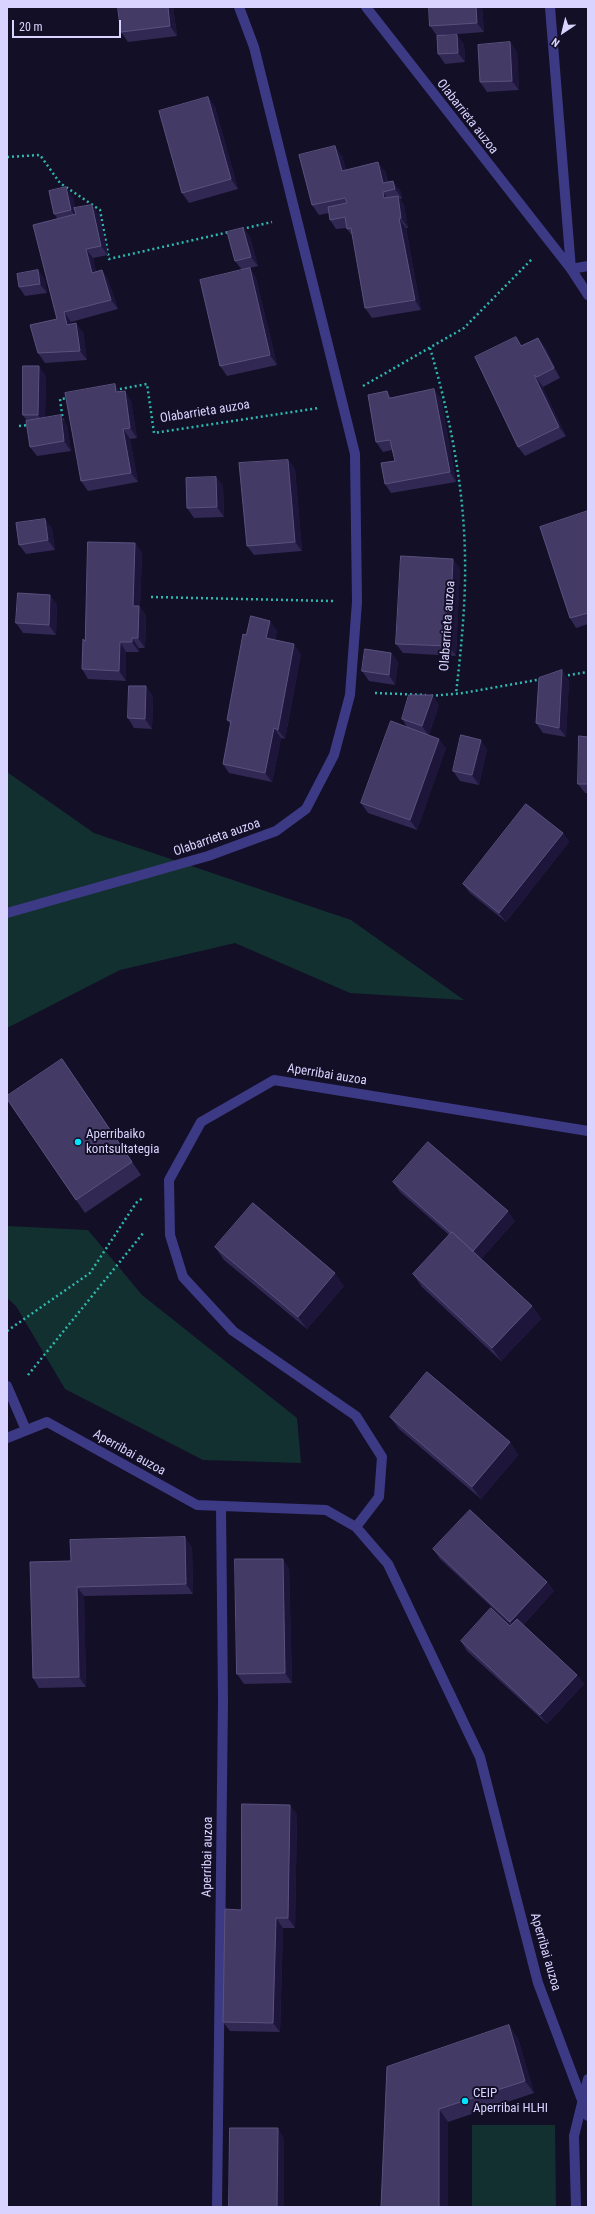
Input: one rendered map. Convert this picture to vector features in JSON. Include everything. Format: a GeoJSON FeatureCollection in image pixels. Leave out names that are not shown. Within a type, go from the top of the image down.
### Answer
{"type":"FeatureCollection","features":[{"type":"Feature","properties":{"kind":"street","name":"Olabarrieta auzoa"},"geometry":{"type":"LineString","coordinates":[[7,913],[208,856],[276,831],[306,809],[320,786],[334,755],[350,690],[357,602],[355,454],[254,47],[239,7]]}},
{"type":"Feature","properties":{"kind":"street","name":"Olabarrieta auzoa"},"geometry":{"type":"LineString","coordinates":[[366,7],[571,269],[588,295]]}},
{"type":"Feature","properties":{"kind":"street","name":"Olabarrieta auzoa"},"geometry":{"type":"LineString","coordinates":[[550,7],[571,269]]}},
{"type":"Feature","properties":{"kind":"street"},"geometry":{"type":"LineString","coordinates":[[571,269],[588,266]]}},
{"type":"Feature","properties":{"kind":"street","name":"Aperribai auzoa"},"geometry":{"type":"LineString","coordinates":[[169,1180],[201,1122],[274,1080],[588,1131]]}},
{"type":"Feature","properties":{"kind":"street"},"geometry":{"type":"LineString","coordinates":[[169,1180],[170,1235],[183,1277],[233,1331],[356,1416],[382,1456],[379,1497],[356,1527]]}},
{"type":"Feature","properties":{"kind":"street"},"geometry":{"type":"LineString","coordinates":[[7,1386],[26,1430]]}},
{"type":"Feature","properties":{"kind":"street","name":"Aperribai auzoa"},"geometry":{"type":"LineString","coordinates":[[7,1438],[46,1422],[197,1505],[326,1510],[356,1527],[388,1564],[421,1630],[480,1757],[538,1983],[588,2116]]}},
{"type":"Feature","properties":{"kind":"street","name":"Aperribai auzoa"},"geometry":{"type":"LineString","coordinates":[[217,2207],[223,1701],[221,1507]]}},
{"type":"Feature","properties":{"kind":"street"},"geometry":{"type":"LineString","coordinates":[[576,2207],[574,2136],[588,2079]]}},
{"type":"Feature","properties":{"kind":"path"},"geometry":{"type":"LineString","coordinates":[[7,157],[40,155],[60,183],[100,210],[110,260],[296,216]]}},
{"type":"Feature","properties":{"kind":"path","name":"Olabarrieta auzoa"},"geometry":{"type":"LineString","coordinates":[[111,390],[147,384],[154,433],[342,400],[464,328],[549,242]]}},
{"type":"Feature","properties":{"kind":"path","name":"Olabarrieta auzoa"},"geometry":{"type":"LineString","coordinates":[[430,348],[450,422],[460,489],[465,557],[464,607],[456,694]]}},
{"type":"Feature","properties":{"kind":"path"},"geometry":{"type":"LineString","coordinates":[[56,422],[63,421],[60,399],[74,397]]}},
{"type":"Feature","properties":{"kind":"path"},"geometry":{"type":"LineString","coordinates":[[19,426],[34,424]]}},
{"type":"Feature","properties":{"kind":"path"},"geometry":{"type":"LineString","coordinates":[[151,597],[357,602]]}},
{"type":"Feature","properties":{"kind":"path"},"geometry":{"type":"LineString","coordinates":[[555,677],[588,672]]}},
{"type":"Feature","properties":{"kind":"path"},"geometry":{"type":"LineString","coordinates":[[350,690],[440,696],[548,678]]}},
{"type":"Feature","properties":{"kind":"path"},"geometry":{"type":"LineString","coordinates":[[7,1331],[90,1273],[136,1203],[169,1180]]}},
{"type":"Feature","properties":{"kind":"path"},"geometry":{"type":"LineString","coordinates":[[11,1396],[150,1225],[170,1225]]}},
{"type":"Feature","properties":{"kind":"green space"},"geometry":{"type":"Polygon","coordinates":[[[7,772],[94,833],[351,920],[464,1000],[350,993],[235,943],[120,970],[7,1028],[7,772]]]}},
{"type":"Feature","properties":{"kind":"green space"},"geometry":{"type":"Polygon","coordinates":[[[7,1226],[88,1230],[142,1295],[297,1418],[301,1463],[203,1460],[65,1389],[16,1306],[7,1298],[7,1226]]]}},
{"type":"Feature","properties":{"kind":"green space"},"geometry":{"type":"Polygon","coordinates":[[[472,2125],[555,2125],[556,2207],[472,2207],[472,2125]]]}},
{"type":"Feature","properties":{"kind":"building"},"geometry":{"type":"Polygon","coordinates":[[[118,7],[168,7],[170,26],[121,32],[118,7]]]}},
{"type":"Feature","properties":{"kind":"building"},"geometry":{"type":"Polygon","coordinates":[[[429,7],[476,7],[477,23],[430,26],[429,7]]]}},
{"type":"Feature","properties":{"kind":"building"},"geometry":{"type":"Polygon","coordinates":[[[457,35],[458,53],[438,54],[437,36],[457,35]]]}},
{"type":"Feature","properties":{"kind":"building"},"geometry":{"type":"Polygon","coordinates":[[[510,42],[512,81],[480,82],[478,45],[510,42]]]}},
{"type":"Feature","properties":{"kind":"building"},"geometry":{"type":"Polygon","coordinates":[[[208,97],[231,179],[182,193],[159,111],[208,97]]]}},
{"type":"Feature","properties":{"kind":"building"},"geometry":{"type":"Polygon","coordinates":[[[335,146],[342,171],[378,162],[383,183],[393,181],[395,189],[383,192],[384,198],[398,196],[401,218],[399,218],[415,300],[365,308],[351,228],[347,229],[345,217],[330,220],[328,207],[347,203],[345,198],[312,205],[299,155],[335,146]]]}},
{"type":"Feature","properties":{"kind":"building"},"geometry":{"type":"Polygon","coordinates":[[[66,187],[71,210],[54,214],[49,191],[66,187]]]}},
{"type":"Feature","properties":{"kind":"building"},"geometry":{"type":"Polygon","coordinates":[[[92,205],[101,246],[86,249],[92,273],[102,270],[111,300],[64,312],[67,325],[76,323],[80,351],[38,353],[30,325],[57,319],[33,225],[76,214],[74,208],[92,205]]]}},
{"type":"Feature","properties":{"kind":"building"},"geometry":{"type":"Polygon","coordinates":[[[243,228],[251,257],[235,261],[227,232],[243,228]]]}},
{"type":"Feature","properties":{"kind":"building"},"geometry":{"type":"Polygon","coordinates":[[[250,268],[270,355],[220,366],[200,280],[250,268]]]}},
{"type":"Feature","properties":{"kind":"building"},"geometry":{"type":"Polygon","coordinates":[[[38,270],[40,284],[19,287],[17,274],[38,270]]]}},
{"type":"Feature","properties":{"kind":"building"},"geometry":{"type":"Polygon","coordinates":[[[516,337],[521,346],[538,338],[554,368],[537,377],[534,375],[559,427],[518,447],[475,357],[516,337]]]}},
{"type":"Feature","properties":{"kind":"building"},"geometry":{"type":"Polygon","coordinates":[[[23,366],[39,366],[38,415],[23,415],[23,366]]]}},
{"type":"Feature","properties":{"kind":"building"},"geometry":{"type":"Polygon","coordinates":[[[115,384],[116,392],[125,391],[130,428],[123,429],[131,473],[81,481],[65,393],[115,384]]]}},
{"type":"Feature","properties":{"kind":"building"},"geometry":{"type":"Polygon","coordinates":[[[434,389],[450,472],[385,484],[381,463],[395,461],[390,440],[376,442],[368,395],[387,391],[389,398],[434,389]]]}},
{"type":"Feature","properties":{"kind":"building"},"geometry":{"type":"Polygon","coordinates":[[[61,415],[64,441],[30,447],[26,421],[61,415]]]}},
{"type":"Feature","properties":{"kind":"building"},"geometry":{"type":"Polygon","coordinates":[[[288,460],[295,542],[247,546],[239,463],[288,460]]]}},
{"type":"Feature","properties":{"kind":"building"},"geometry":{"type":"Polygon","coordinates":[[[216,477],[217,507],[187,508],[186,478],[216,477]]]}},
{"type":"Feature","properties":{"kind":"building"},"geometry":{"type":"Polygon","coordinates":[[[588,511],[588,613],[570,618],[540,527],[588,511]]]}},
{"type":"Feature","properties":{"kind":"building"},"geometry":{"type":"Polygon","coordinates":[[[45,519],[48,540],[19,545],[16,523],[45,519]]]}},
{"type":"Feature","properties":{"kind":"building"},"geometry":{"type":"Polygon","coordinates":[[[88,542],[135,543],[133,606],[139,606],[138,638],[132,638],[132,642],[120,642],[119,671],[82,669],[83,639],[85,641],[88,542]]]}},
{"type":"Feature","properties":{"kind":"building"},"geometry":{"type":"Polygon","coordinates":[[[401,556],[453,559],[449,646],[396,644],[401,556]]]}},
{"type":"Feature","properties":{"kind":"building"},"geometry":{"type":"Polygon","coordinates":[[[18,593],[50,595],[49,625],[16,623],[18,593]]]}},
{"type":"Feature","properties":{"kind":"building"},"geometry":{"type":"Polygon","coordinates":[[[251,616],[270,621],[266,638],[294,644],[278,730],[274,728],[265,773],[223,764],[231,721],[227,720],[243,634],[246,635],[251,616]]]}},
{"type":"Feature","properties":{"kind":"building"},"geometry":{"type":"Polygon","coordinates":[[[365,649],[391,653],[389,675],[362,671],[365,649]]]}},
{"type":"Feature","properties":{"kind":"building"},"geometry":{"type":"Polygon","coordinates":[[[562,670],[559,728],[536,723],[539,678],[562,670]]]}},
{"type":"Feature","properties":{"kind":"building"},"geometry":{"type":"Polygon","coordinates":[[[129,686],[146,686],[145,719],[128,718],[129,686]]]}},
{"type":"Feature","properties":{"kind":"building"},"geometry":{"type":"Polygon","coordinates":[[[409,695],[433,695],[422,726],[402,719],[409,695]]]}},
{"type":"Feature","properties":{"kind":"building"},"geometry":{"type":"Polygon","coordinates":[[[391,721],[439,739],[410,820],[361,803],[391,721]]]}},
{"type":"Feature","properties":{"kind":"building"},"geometry":{"type":"Polygon","coordinates":[[[461,735],[481,740],[472,775],[453,771],[461,735]]]}},
{"type":"Feature","properties":{"kind":"building"},"geometry":{"type":"Polygon","coordinates":[[[579,736],[588,737],[588,784],[578,784],[579,736]]]}},
{"type":"Feature","properties":{"kind":"building"},"geometry":{"type":"Polygon","coordinates":[[[526,804],[563,833],[499,913],[463,884],[526,804]]]}},
{"type":"Feature","properties":{"kind":"building","name":"Aperribaiko kontsultategia"},"geometry":{"type":"Polygon","coordinates":[[[62,1059],[132,1162],[76,1200],[7,1099],[7,1096],[62,1059]]]}},
{"type":"Feature","properties":{"kind":"building"},"geometry":{"type":"Polygon","coordinates":[[[428,1142],[508,1211],[473,1251],[393,1182],[428,1142]]]}},
{"type":"Feature","properties":{"kind":"building"},"geometry":{"type":"Polygon","coordinates":[[[253,1203],[335,1273],[298,1317],[215,1247],[253,1203]]]}},
{"type":"Feature","properties":{"kind":"building"},"geometry":{"type":"Polygon","coordinates":[[[452,1232],[532,1306],[492,1348],[413,1274],[452,1232]]]}},
{"type":"Feature","properties":{"kind":"building"},"geometry":{"type":"Polygon","coordinates":[[[427,1372],[510,1442],[472,1487],[390,1417],[427,1372]]]}},
{"type":"Feature","properties":{"kind":"building"},"geometry":{"type":"Polygon","coordinates":[[[470,1510],[547,1582],[510,1622],[433,1549],[470,1510]]]}},
{"type":"Feature","properties":{"kind":"building"},"geometry":{"type":"Polygon","coordinates":[[[185,1537],[186,1584],[77,1587],[79,1677],[33,1678],[30,1562],[71,1561],[70,1540],[185,1537]]]}},
{"type":"Feature","properties":{"kind":"building"},"geometry":{"type":"Polygon","coordinates":[[[235,1559],[283,1559],[285,1673],[237,1674],[235,1559]]]}},
{"type":"Feature","properties":{"kind":"building"},"geometry":{"type":"Polygon","coordinates":[[[491,1608],[510,1626],[517,1619],[577,1675],[540,1715],[461,1641],[491,1608]]]}},
{"type":"Feature","properties":{"kind":"building"},"geometry":{"type":"Polygon","coordinates":[[[242,1804],[290,1805],[288,1918],[276,1918],[273,2023],[223,2022],[225,1909],[241,1910],[242,1804]]]}},
{"type":"Feature","properties":{"kind":"building"},"geometry":{"type":"Polygon","coordinates":[[[509,2025],[525,2081],[439,2109],[439,2207],[381,2207],[387,2067],[509,2025]]]}},
{"type":"Feature","properties":{"kind":"building"},"geometry":{"type":"Polygon","coordinates":[[[230,2128],[278,2128],[277,2207],[229,2207],[230,2128]]]}},
{"type":"Feature","properties":{"kind":"place","name":"Aperribaiko kontsultategia"},"geometry":{"type":"Point","coordinates":[78,1142]}},
{"type":"Feature","properties":{"kind":"place","name":"CEIP Aperribai HLHI"},"geometry":{"type":"Point","coordinates":[465,2101]}}]}
